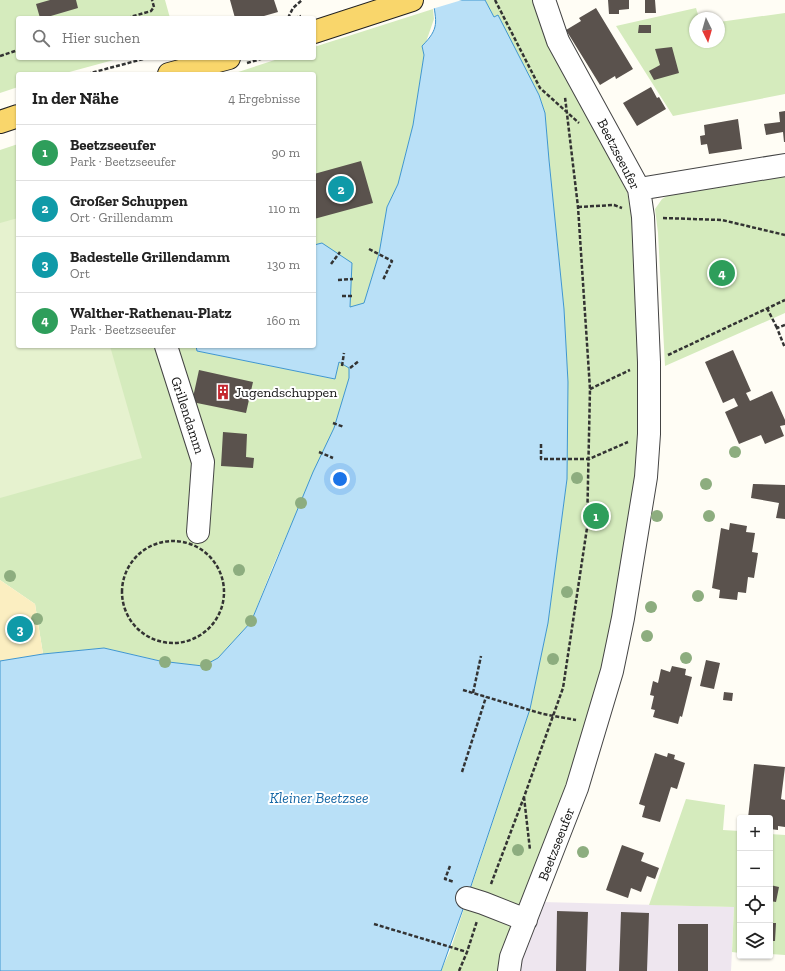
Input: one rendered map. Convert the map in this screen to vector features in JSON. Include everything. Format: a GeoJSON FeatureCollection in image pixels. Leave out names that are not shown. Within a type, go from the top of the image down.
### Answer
{"type":"FeatureCollection","features":[{"type":"Feature","properties":{"kind":"main road"},"geometry":{"type":"LineString","coordinates":[[316,31],[407,2]]}},
{"type":"Feature","properties":{"kind":"main road"},"geometry":{"type":"LineString","coordinates":[[176,72],[221,60]]}},
{"type":"Feature","properties":{"kind":"main road"},"geometry":{"type":"LineString","coordinates":[[0,122],[16,117]]}},
{"type":"Feature","properties":{"kind":"street","name":"Beetzseeufer"},"geometry":{"type":"LineString","coordinates":[[509,971],[511,957],[577,788],[612,671],[623,618],[646,477],[649,434],[649,218],[639,189],[558,41],[544,0]]}},
{"type":"Feature","properties":{"kind":"street"},"geometry":{"type":"LineString","coordinates":[[639,189],[785,165]]}},
{"type":"Feature","properties":{"kind":"street","name":"Grillendamm"},"geometry":{"type":"LineString","coordinates":[[167,348],[203,462],[194,538]]}},
{"type":"Feature","properties":{"kind":"street"},"geometry":{"type":"LineString","coordinates":[[475,900],[526,920]]}},
{"type":"Feature","properties":{"kind":"path"},"geometry":{"type":"LineString","coordinates":[[134,16],[151,11],[154,7],[152,0]]}},
{"type":"Feature","properties":{"kind":"path"},"geometry":{"type":"LineString","coordinates":[[289,16],[293,8],[302,0]]}},
{"type":"Feature","properties":{"kind":"path"},"geometry":{"type":"LineString","coordinates":[[495,0],[540,88],[567,113]]}},
{"type":"Feature","properties":{"kind":"path"},"geometry":{"type":"LineString","coordinates":[[0,56],[16,51]]}},
{"type":"Feature","properties":{"kind":"path"},"geometry":{"type":"LineString","coordinates":[[94,72],[140,60]]}},
{"type":"Feature","properties":{"kind":"path"},"geometry":{"type":"LineString","coordinates":[[459,971],[467,952],[475,900],[524,797],[563,688],[587,528],[590,389],[578,207],[564,90]]}},
{"type":"Feature","properties":{"kind":"path"},"geometry":{"type":"LineString","coordinates":[[578,207],[614,205],[649,218],[722,220],[785,235]]}},
{"type":"Feature","properties":{"kind":"path"},"geometry":{"type":"LineString","coordinates":[[369,250],[392,261],[383,280]]}},
{"type":"Feature","properties":{"kind":"path"},"geometry":{"type":"LineString","coordinates":[[332,264],[340,252]]}},
{"type":"Feature","properties":{"kind":"path"},"geometry":{"type":"LineString","coordinates":[[338,280],[353,279]]}},
{"type":"Feature","properties":{"kind":"path"},"geometry":{"type":"LineString","coordinates":[[342,296],[353,296]]}},
{"type":"Feature","properties":{"kind":"path"},"geometry":{"type":"LineString","coordinates":[[590,389],[785,300]]}},
{"type":"Feature","properties":{"kind":"path"},"geometry":{"type":"LineString","coordinates":[[767,308],[785,348]]}},
{"type":"Feature","properties":{"kind":"path"},"geometry":{"type":"LineString","coordinates":[[776,328],[785,325]]}},
{"type":"Feature","properties":{"kind":"path"},"geometry":{"type":"LineString","coordinates":[[342,366],[344,353]]}},
{"type":"Feature","properties":{"kind":"path"},"geometry":{"type":"LineString","coordinates":[[350,368],[359,361]]}},
{"type":"Feature","properties":{"kind":"path"},"geometry":{"type":"LineString","coordinates":[[333,423],[344,427]]}},
{"type":"Feature","properties":{"kind":"path"},"geometry":{"type":"LineString","coordinates":[[542,444],[541,459],[589,458],[649,434]]}},
{"type":"Feature","properties":{"kind":"path"},"geometry":{"type":"LineString","coordinates":[[319,452],[333,458]]}},
{"type":"Feature","properties":{"kind":"path"},"geometry":{"type":"LineString","coordinates":[[194,538],[214,561],[221,573],[224,583],[224,600],[220,612],[211,626],[198,636],[172,643],[157,641],[137,629],[128,617],[122,604],[121,591],[124,575],[136,556],[149,546],[166,541],[194,538]]}},
{"type":"Feature","properties":{"kind":"path"},"geometry":{"type":"LineString","coordinates":[[473,693],[481,656]]}},
{"type":"Feature","properties":{"kind":"path"},"geometry":{"type":"LineString","coordinates":[[463,690],[553,716]]}},
{"type":"Feature","properties":{"kind":"path"},"geometry":{"type":"LineString","coordinates":[[462,772],[486,697]]}},
{"type":"Feature","properties":{"kind":"path"},"geometry":{"type":"LineString","coordinates":[[524,797],[530,850]]}},
{"type":"Feature","properties":{"kind":"path"},"geometry":{"type":"LineString","coordinates":[[374,924],[467,952]]}},
{"type":"Feature","properties":{"kind":"shaded area"},"geometry":{"type":"Polygon","coordinates":[[[542,902],[734,907],[731,971],[515,971],[542,902]]]}},
{"type":"Feature","properties":{"kind":"green space"},"geometry":{"type":"Polygon","coordinates":[[[0,0],[165,0],[169,16],[16,16],[16,60],[114,60],[69,72],[16,72],[16,88],[0,93],[0,0]]]}},
{"type":"Feature","properties":{"kind":"green space"},"geometry":{"type":"Polygon","coordinates":[[[485,0],[535,0],[619,167],[627,191],[632,219],[640,414],[635,476],[625,553],[603,671],[568,784],[499,971],[441,971],[450,951],[530,709],[548,623],[567,479],[568,382],[564,309],[545,113],[539,95],[498,16],[494,17],[485,0]]]}},
{"type":"Feature","properties":{"kind":"green space"},"geometry":{"type":"Polygon","coordinates":[[[696,8],[697,12],[689,12],[689,48],[725,48],[725,21],[785,13],[785,94],[673,116],[616,26],[696,8]]]}},
{"type":"Feature","properties":{"kind":"green space"},"geometry":{"type":"Polygon","coordinates":[[[433,9],[434,19],[426,42],[422,46],[424,55],[413,125],[398,184],[387,207],[379,254],[364,303],[350,308],[322,243],[316,244],[316,72],[238,72],[275,60],[316,60],[316,46],[433,9]]]}},
{"type":"Feature","properties":{"kind":"green space"},"geometry":{"type":"Polygon","coordinates":[[[16,145],[16,348],[196,348],[197,351],[335,379],[339,362],[350,368],[349,378],[334,428],[273,566],[251,622],[218,658],[203,666],[161,661],[104,648],[43,654],[35,604],[0,580],[0,150],[16,145]]]}},
{"type":"Feature","properties":{"kind":"green space"},"geometry":{"type":"Polygon","coordinates":[[[785,173],[785,313],[665,366],[658,233],[655,209],[662,199],[675,191],[785,173]]]}},
{"type":"Feature","properties":{"kind":"green space"},"geometry":{"type":"Polygon","coordinates":[[[16,219],[16,348],[111,348],[142,458],[0,498],[0,223],[16,219]]]}},
{"type":"Feature","properties":{"kind":"green space"},"geometry":{"type":"Polygon","coordinates":[[[686,799],[725,805],[723,830],[737,831],[737,953],[732,952],[734,907],[649,905],[686,799]]]}},
{"type":"Feature","properties":{"kind":"green space"},"geometry":{"type":"Polygon","coordinates":[[[773,834],[785,835],[785,955],[773,954],[773,834]]]}},
{"type":"Feature","properties":{"kind":"sand"},"geometry":{"type":"Polygon","coordinates":[[[0,580],[35,604],[43,654],[0,661],[0,580]]]}},
{"type":"Feature","properties":{"kind":"water","name":"Kleiner Beetzsee"},"geometry":{"type":"Polygon","coordinates":[[[433,0],[485,0],[494,17],[498,15],[539,95],[545,113],[564,309],[568,382],[567,479],[548,623],[530,709],[441,971],[0,971],[0,661],[43,654],[104,648],[160,661],[203,666],[218,658],[251,622],[313,472],[334,428],[349,378],[349,368],[339,362],[335,379],[197,351],[196,348],[316,348],[316,244],[322,243],[352,263],[350,307],[364,303],[379,254],[387,207],[398,184],[413,125],[424,55],[422,46],[432,34],[436,19],[433,0]]]}},
{"type":"Feature","properties":{"kind":"pier"},"geometry":{"type":"Polygon","coordinates":[[[431,0],[462,0],[432,9],[431,0]]]}},
{"type":"Feature","properties":{"kind":"building"},"geometry":{"type":"Polygon","coordinates":[[[50,0],[76,0],[78,8],[51,16],[39,16],[36,4],[50,0]]]}},
{"type":"Feature","properties":{"kind":"building"},"geometry":{"type":"Polygon","coordinates":[[[230,0],[274,0],[278,12],[264,16],[234,16],[230,0]]]}},
{"type":"Feature","properties":{"kind":"building"},"geometry":{"type":"Polygon","coordinates":[[[608,0],[629,0],[629,9],[619,10],[619,14],[609,14],[608,0]]]}},
{"type":"Feature","properties":{"kind":"building"},"geometry":{"type":"Polygon","coordinates":[[[645,0],[655,0],[656,13],[645,13],[645,0]]]}},
{"type":"Feature","properties":{"kind":"building"},"geometry":{"type":"Polygon","coordinates":[[[596,8],[633,69],[616,79],[615,76],[600,85],[566,30],[581,21],[579,18],[596,8]]]}},
{"type":"Feature","properties":{"kind":"building"},"geometry":{"type":"Polygon","coordinates":[[[639,25],[651,25],[651,33],[638,33],[639,25]]]}},
{"type":"Feature","properties":{"kind":"building"},"geometry":{"type":"Polygon","coordinates":[[[672,47],[679,73],[654,80],[649,71],[660,65],[655,49],[672,47]]]}},
{"type":"Feature","properties":{"kind":"building"},"geometry":{"type":"Polygon","coordinates":[[[651,87],[657,98],[659,97],[666,109],[637,126],[623,103],[651,87]]]}},
{"type":"Feature","properties":{"kind":"building"},"geometry":{"type":"Polygon","coordinates":[[[785,111],[784,142],[783,132],[766,135],[764,124],[780,122],[779,112],[785,111]]]}},
{"type":"Feature","properties":{"kind":"building"},"geometry":{"type":"Polygon","coordinates":[[[738,119],[742,149],[709,154],[707,144],[701,145],[700,136],[705,135],[704,125],[738,119]]]}},
{"type":"Feature","properties":{"kind":"building"},"geometry":{"type":"Polygon","coordinates":[[[361,161],[373,203],[316,218],[316,173],[361,161]]]}},
{"type":"Feature","properties":{"kind":"building"},"geometry":{"type":"Polygon","coordinates":[[[733,350],[751,391],[746,393],[750,401],[772,391],[785,420],[785,425],[780,426],[784,436],[765,444],[761,435],[739,444],[725,412],[738,406],[734,398],[723,403],[705,362],[733,350]]]}},
{"type":"Feature","properties":{"kind":"building","name":"Jugendschuppen"},"geometry":{"type":"Polygon","coordinates":[[[199,370],[253,382],[246,413],[192,402],[199,370]]]}},
{"type":"Feature","properties":{"kind":"building"},"geometry":{"type":"Polygon","coordinates":[[[223,432],[247,434],[246,457],[254,458],[253,468],[221,466],[223,432]]]}},
{"type":"Feature","properties":{"kind":"building"},"geometry":{"type":"Polygon","coordinates":[[[753,484],[785,485],[785,519],[776,518],[779,503],[751,498],[753,484]]]}},
{"type":"Feature","properties":{"kind":"building"},"geometry":{"type":"Polygon","coordinates":[[[730,523],[747,526],[746,532],[755,533],[752,552],[758,553],[754,578],[748,577],[746,593],[738,592],[737,600],[719,598],[720,590],[712,588],[721,528],[729,530],[730,523]]]}},
{"type":"Feature","properties":{"kind":"building"},"geometry":{"type":"Polygon","coordinates":[[[706,660],[720,663],[714,689],[700,686],[706,660]]]}},
{"type":"Feature","properties":{"kind":"building"},"geometry":{"type":"Polygon","coordinates":[[[672,666],[686,669],[685,675],[692,677],[682,717],[680,716],[678,724],[653,717],[655,710],[651,709],[654,696],[650,695],[653,681],[658,683],[661,669],[670,672],[672,666]]]}},
{"type":"Feature","properties":{"kind":"building"},"geometry":{"type":"Polygon","coordinates":[[[724,692],[733,693],[732,701],[723,700],[724,692]]]}},
{"type":"Feature","properties":{"kind":"building"},"geometry":{"type":"Polygon","coordinates":[[[655,753],[667,757],[668,753],[675,755],[674,759],[685,763],[677,789],[671,787],[660,822],[642,817],[645,806],[639,804],[655,753]]]}},
{"type":"Feature","properties":{"kind":"building"},"geometry":{"type":"Polygon","coordinates":[[[754,764],[785,767],[781,799],[785,800],[785,827],[778,826],[778,830],[773,829],[773,815],[748,815],[754,764]]]}},
{"type":"Feature","properties":{"kind":"building"},"geometry":{"type":"Polygon","coordinates":[[[622,845],[644,853],[641,861],[659,868],[655,879],[647,876],[641,892],[631,888],[628,898],[606,890],[622,845]]]}},
{"type":"Feature","properties":{"kind":"building"},"geometry":{"type":"Polygon","coordinates":[[[773,886],[779,887],[776,902],[773,902],[773,886]]]}},
{"type":"Feature","properties":{"kind":"building"},"geometry":{"type":"Polygon","coordinates":[[[557,911],[588,912],[586,971],[556,971],[557,911]]]}},
{"type":"Feature","properties":{"kind":"building"},"geometry":{"type":"Polygon","coordinates":[[[621,912],[649,913],[647,971],[619,971],[621,912]]]}},
{"type":"Feature","properties":{"kind":"building"},"geometry":{"type":"Polygon","coordinates":[[[773,923],[776,923],[775,941],[773,941],[773,923]]]}},
{"type":"Feature","properties":{"kind":"building"},"geometry":{"type":"Polygon","coordinates":[[[678,924],[708,924],[708,971],[678,971],[678,924]]]}},
{"type":"Feature","properties":{"kind":"place","name":"Großer Schuppen"},"geometry":{"type":"Point","coordinates":[341,189]}},
{"type":"Feature","properties":{"kind":"place","name":"Walther-Rathenau-Platz"},"geometry":{"type":"Point","coordinates":[722,273]}},
{"type":"Feature","properties":{"kind":"place","name":"Jugendschuppen"},"geometry":{"type":"Point","coordinates":[223,392]}},
{"type":"Feature","properties":{"kind":"place","name":"Beetzseeufer"},"geometry":{"type":"Point","coordinates":[596,516]}},
{"type":"Feature","properties":{"kind":"place","name":"Badestelle Grillendamm"},"geometry":{"type":"Point","coordinates":[20,629]}}]}
